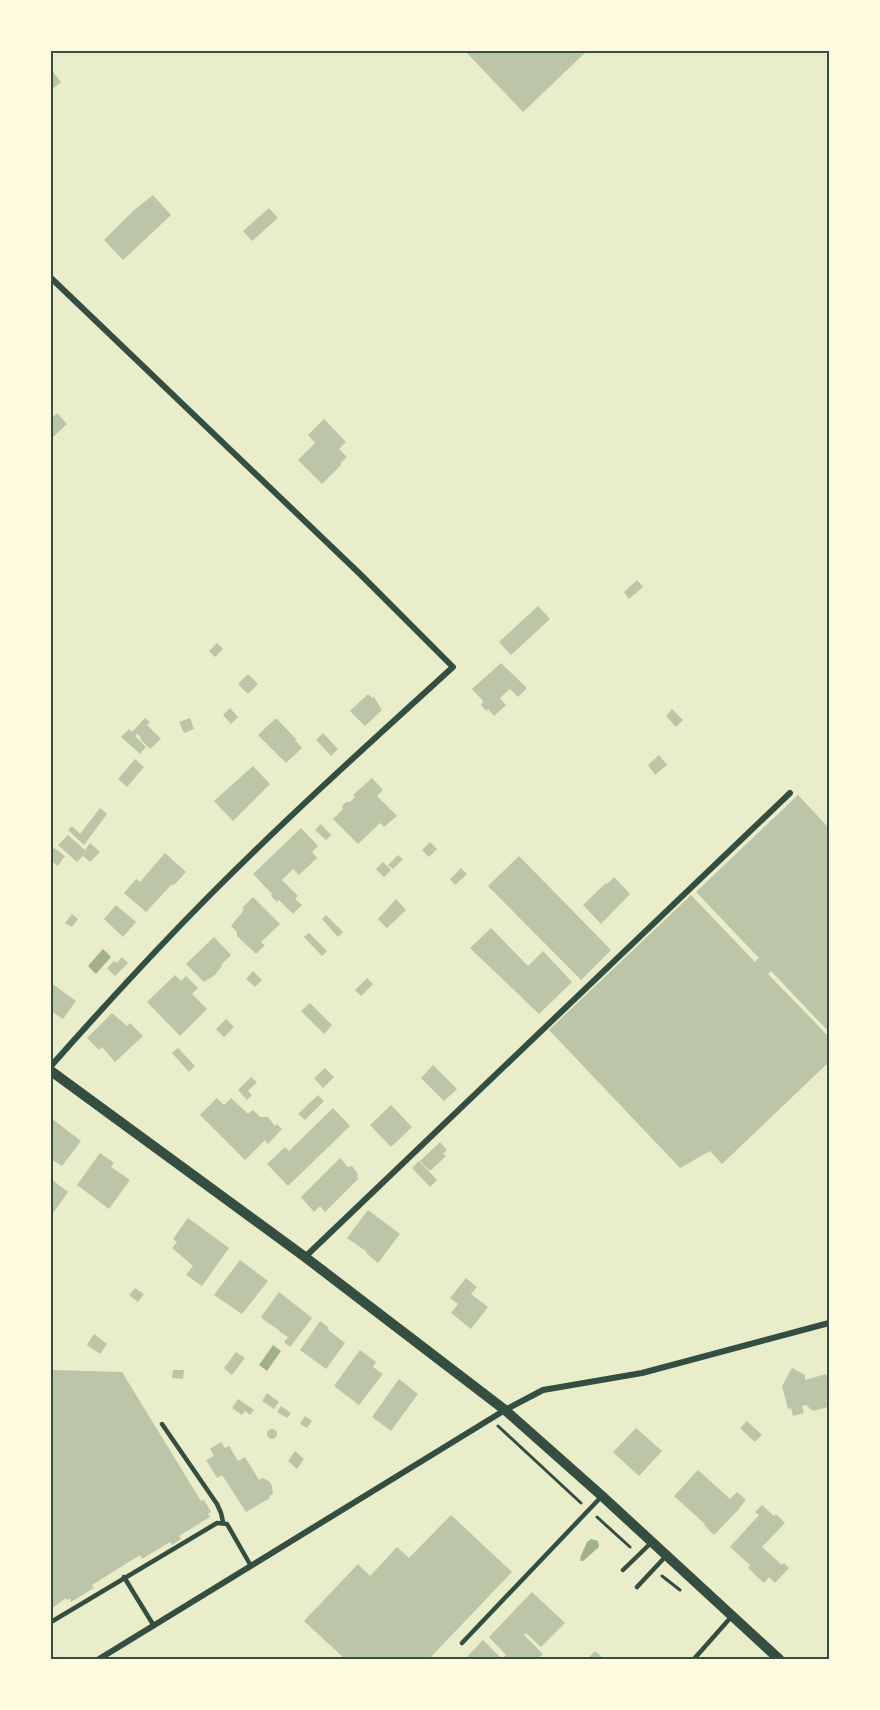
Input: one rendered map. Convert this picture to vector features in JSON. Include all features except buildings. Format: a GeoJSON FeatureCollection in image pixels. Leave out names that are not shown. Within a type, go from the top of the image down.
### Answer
{"type":"FeatureCollection","features":[{"type":"Feature","properties":{"kind":"street"},"geometry":{"type":"LineString","coordinates":[[51,278],[360,574],[453,667],[218,886],[120,987],[51,1066]]}},
{"type":"Feature","properties":{"kind":"street"},"geometry":{"type":"LineString","coordinates":[[305,1257],[790,793]]}},
{"type":"Feature","properties":{"kind":"street"},"geometry":{"type":"LineString","coordinates":[[51,1071],[305,1257],[505,1410],[779,1659]]}},
{"type":"Feature","properties":{"kind":"street"},"geometry":{"type":"LineString","coordinates":[[99,1659],[490,1419],[543,1390],[642,1373],[829,1323]]}},
{"type":"Feature","properties":{"kind":"lane"},"geometry":{"type":"LineString","coordinates":[[162,1424],[217,1504],[222,1513],[223,1522],[227,1524],[251,1566]]}},
{"type":"Feature","properties":{"kind":"lane"},"geometry":{"type":"LineString","coordinates":[[462,1643],[602,1496]]}},
{"type":"Feature","properties":{"kind":"lane"},"geometry":{"type":"LineString","coordinates":[[51,1622],[124,1577],[223,1522]]}},
{"type":"Feature","properties":{"kind":"lane"},"geometry":{"type":"LineString","coordinates":[[623,1570],[652,1542]]}},
{"type":"Feature","properties":{"kind":"lane"},"geometry":{"type":"LineString","coordinates":[[637,1587],[666,1556]]}},
{"type":"Feature","properties":{"kind":"lane"},"geometry":{"type":"LineString","coordinates":[[124,1577],[154,1626]]}},
{"type":"Feature","properties":{"kind":"lane"},"geometry":{"type":"LineString","coordinates":[[693,1659],[732,1616]]}},
{"type":"Feature","properties":{"kind":"path"},"geometry":{"type":"LineString","coordinates":[[490,1419],[639,1554]]}},
{"type":"Feature","properties":{"kind":"path"},"geometry":{"type":"LineString","coordinates":[[654,1569],[683,1591]]}},
{"type":"Feature","properties":{"kind":"shaded area"},"geometry":{"type":"Polygon","coordinates":[[[103,949],[111,957],[96,974],[88,966],[103,949]]]}},
{"type":"Feature","properties":{"kind":"shaded area"},"geometry":{"type":"Polygon","coordinates":[[[273,1345],[281,1351],[267,1371],[259,1365],[273,1345]]]}},
{"type":"Feature","properties":{"kind":"shaded area"},"geometry":{"type":"Polygon","coordinates":[[[591,1539],[598,1541],[599,1547],[581,1561],[580,1558],[587,1542],[591,1539]]]}}]}
